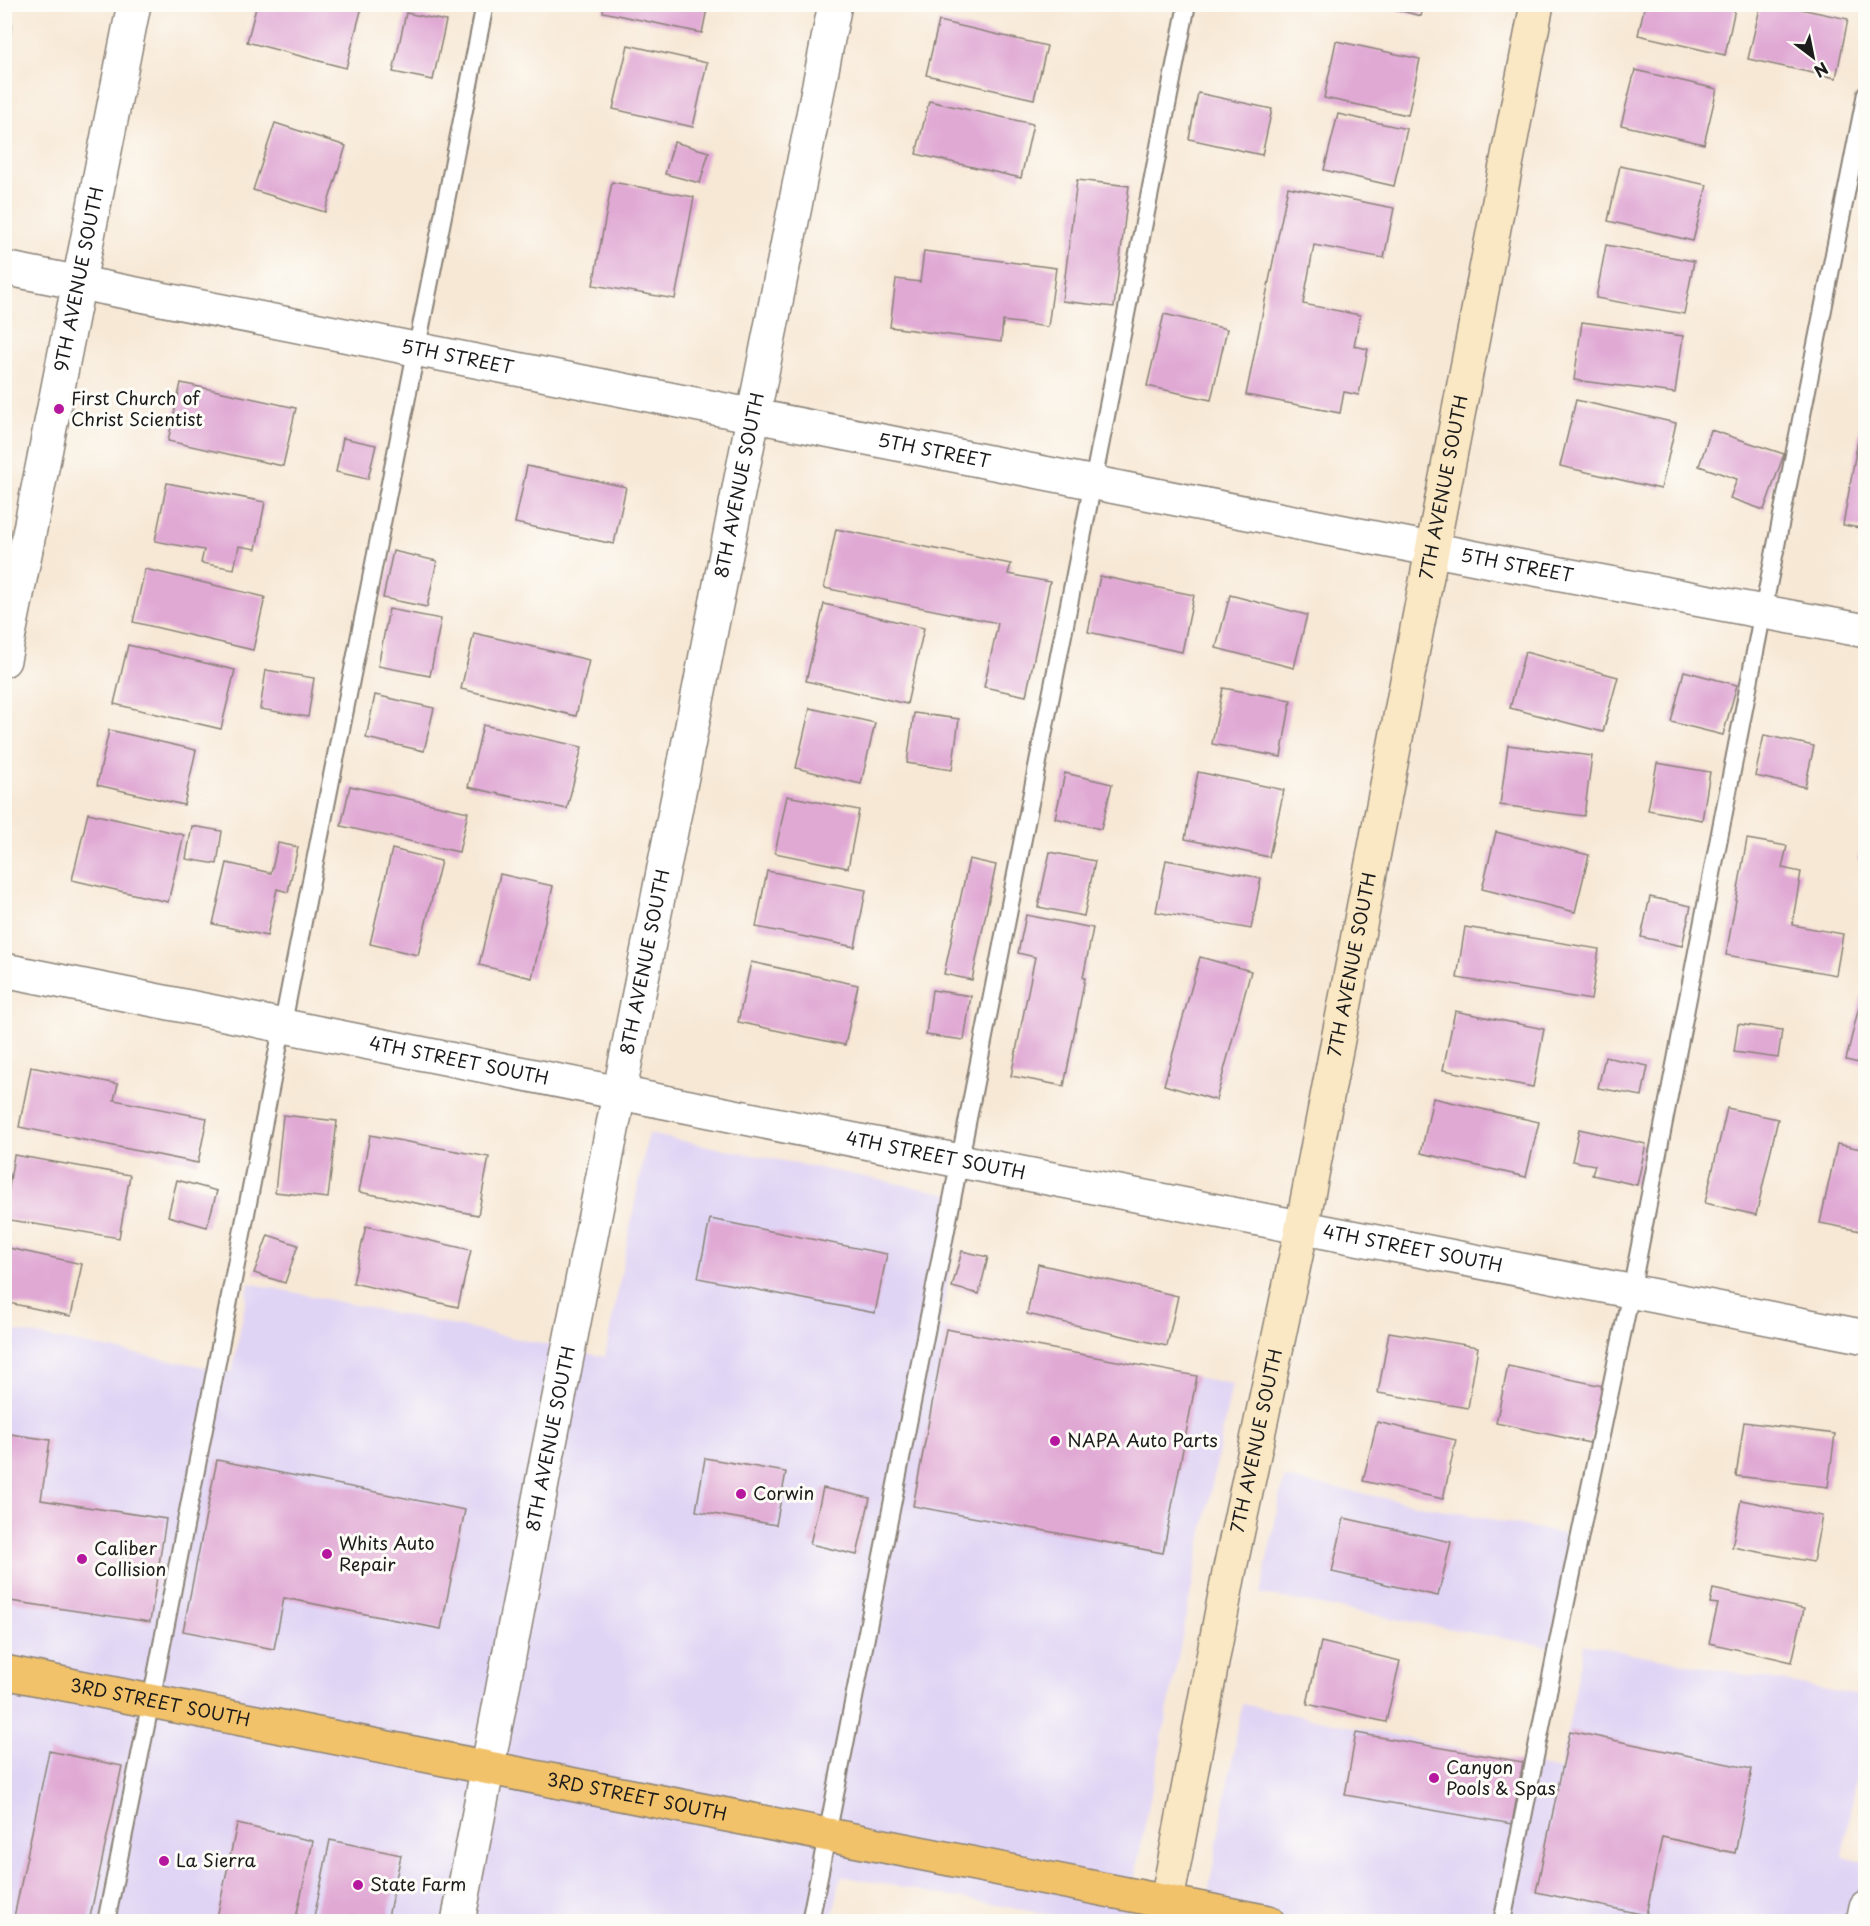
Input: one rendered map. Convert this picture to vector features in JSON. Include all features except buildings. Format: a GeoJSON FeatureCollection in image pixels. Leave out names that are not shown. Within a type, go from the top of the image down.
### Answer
{"type":"FeatureCollection","features":[{"type":"Feature","properties":{"kind":"main road","name":"3RD STREET SOUTH"},"geometry":{"type":"LineString","coordinates":[[4,1672],[827,1835],[1165,1911],[1268,1922]]}},
{"type":"Feature","properties":{"kind":"street","name":"9TH AVENUE SOUTH"},"geometry":{"type":"LineString","coordinates":[[4,660],[134,4]]}},
{"type":"Feature","properties":{"kind":"street","name":"8TH AVENUE SOUTH"},"geometry":{"type":"LineString","coordinates":[[458,1922],[835,4]]}},
{"type":"Feature","properties":{"kind":"street","name":"7TH AVENUE SOUTH"},"geometry":{"type":"LineString","coordinates":[[1165,1911],[1229,1573],[1302,1227],[1537,4]]}},
{"type":"Feature","properties":{"kind":"street","name":"5TH STREET"},"geometry":{"type":"LineString","coordinates":[[4,268],[1432,550],[1866,632]]}},
{"type":"Feature","properties":{"kind":"street","name":"4TH STREET SOUTH"},"geometry":{"type":"LineString","coordinates":[[4,970],[960,1161],[1866,1337]]}},
{"type":"Feature","properties":{"kind":"street"},"geometry":{"type":"LineString","coordinates":[[1863,1922],[1866,1907]]}},
{"type":"Feature","properties":{"kind":"lane"},"geometry":{"type":"LineString","coordinates":[[106,1922],[485,4]]}},
{"type":"Feature","properties":{"kind":"lane"},"geometry":{"type":"LineString","coordinates":[[810,1922],[1186,4]]}},
{"type":"Feature","properties":{"kind":"lane"},"geometry":{"type":"LineString","coordinates":[[1502,1922],[1631,1292],[1762,611],[1866,93]]}},
{"type":"Feature","properties":{"kind":"shaded area"},"geometry":{"type":"Polygon","coordinates":[[[648,1134],[965,1197],[939,1327],[1232,1384],[1126,1921],[1082,1921],[841,1876],[832,1921],[5,1921],[4,1329],[232,1372],[249,1283],[605,1357],[648,1134]]]}},
{"type":"Feature","properties":{"kind":"shaded area"},"geometry":{"type":"Polygon","coordinates":[[[1284,1478],[1575,1536],[1555,1648],[1260,1594],[1284,1478]]]}},
{"type":"Feature","properties":{"kind":"shaded area"},"geometry":{"type":"Polygon","coordinates":[[[1584,1644],[1865,1697],[1865,1734],[1842,1857],[1865,1862],[1865,1921],[1203,1922],[1242,1704],[1560,1770],[1584,1644]]]}},
{"type":"Feature","properties":{"kind":"place","name":"First Church of Christ Scientist"},"geometry":{"type":"Point","coordinates":[59,409]}},
{"type":"Feature","properties":{"kind":"place","name":"NAPA Auto Parts"},"geometry":{"type":"Point","coordinates":[1055,1441]}},
{"type":"Feature","properties":{"kind":"place","name":"Corwin"},"geometry":{"type":"Point","coordinates":[741,1494]}},
{"type":"Feature","properties":{"kind":"place","name":"Whits Auto Repair"},"geometry":{"type":"Point","coordinates":[327,1554]}},
{"type":"Feature","properties":{"kind":"place","name":"Caliber Collision"},"geometry":{"type":"Point","coordinates":[82,1559]}},
{"type":"Feature","properties":{"kind":"place","name":"Canyon Pools & Spas"},"geometry":{"type":"Point","coordinates":[1434,1778]}},
{"type":"Feature","properties":{"kind":"place","name":"La Sierra"},"geometry":{"type":"Point","coordinates":[164,1861]}},
{"type":"Feature","properties":{"kind":"place","name":"State Farm"},"geometry":{"type":"Point","coordinates":[358,1885]}}]}
